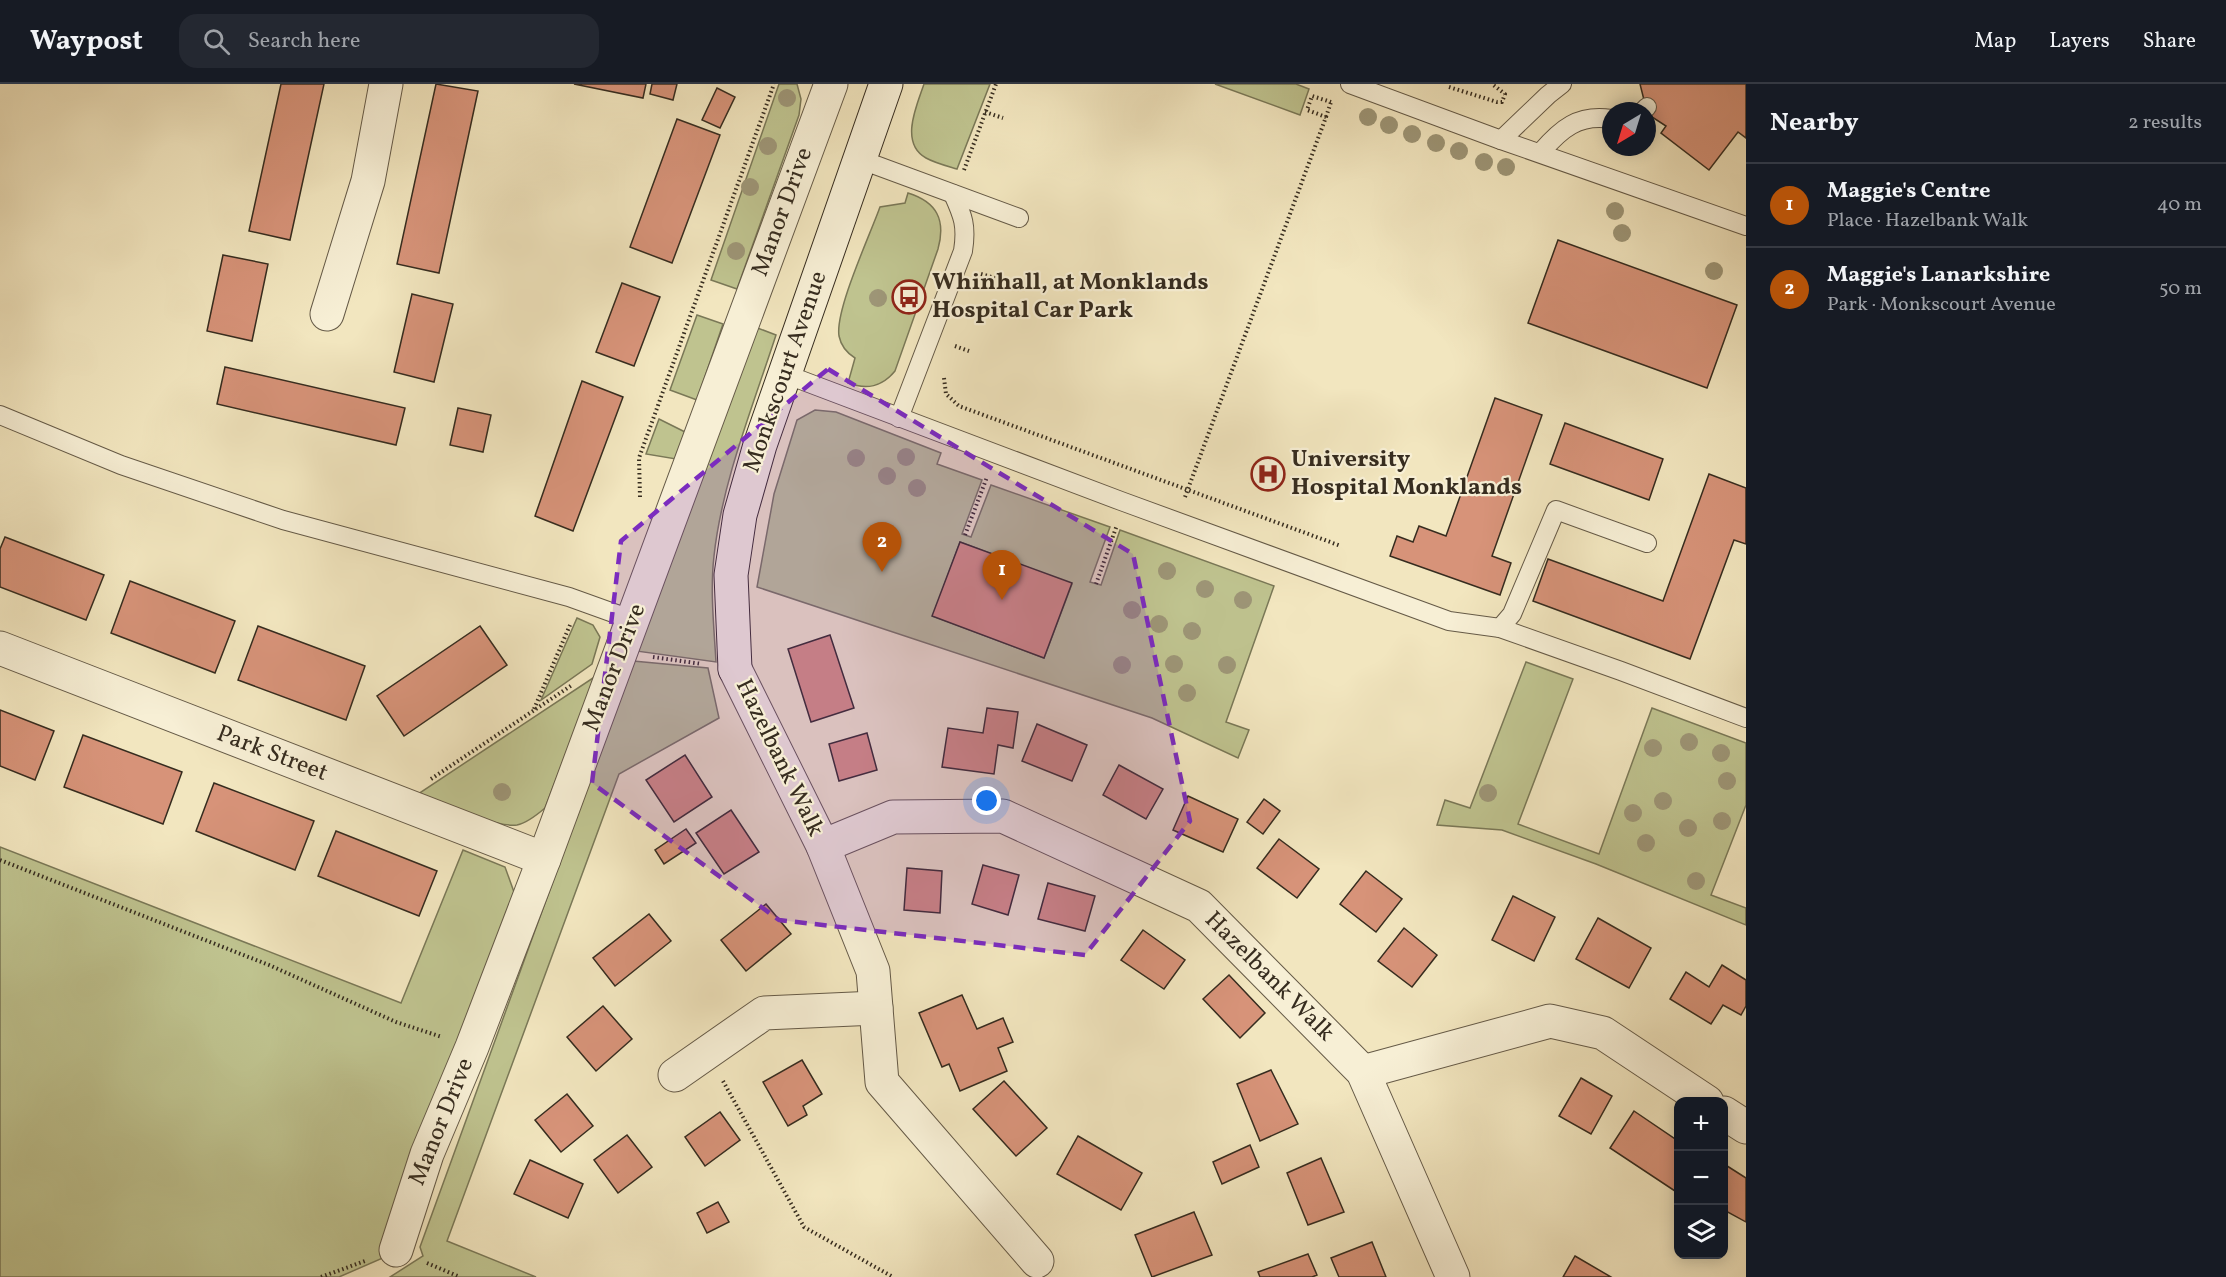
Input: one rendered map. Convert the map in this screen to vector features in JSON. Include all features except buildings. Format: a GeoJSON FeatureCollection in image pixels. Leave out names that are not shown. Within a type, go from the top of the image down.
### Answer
{"type":"FeatureCollection","features":[{"type":"Feature","properties":{"kind":"street"},"geometry":{"type":"LineString","coordinates":[[327,314],[368,181],[386,84]]}},
{"type":"Feature","properties":{"kind":"street","name":"Manor Drive"},"geometry":{"type":"LineString","coordinates":[[396,1250],[427,1154],[472,1047],[544,859],[831,84]]}},
{"type":"Feature","properties":{"kind":"street","name":"Monkscourt Avenue"},"geometry":{"type":"LineString","coordinates":[[735,669],[731,575],[740,515],[760,445],[886,84]]}},
{"type":"Feature","properties":{"kind":"street","name":"Park Street"},"geometry":{"type":"LineString","coordinates":[[0,648],[544,859]]}},
{"type":"Feature","properties":{"kind":"street","name":"Hazelbank Walk"},"geometry":{"type":"LineString","coordinates":[[735,669],[823,846],[873,971],[882,1082],[1036,1261]]}},
{"type":"Feature","properties":{"kind":"street","name":"Hazelbank Walk"},"geometry":{"type":"LineString","coordinates":[[823,846],[892,817],[1002,816],[1199,906],[1363,1072],[1453,1277]]}},
{"type":"Feature","properties":{"kind":"street"},"geometry":{"type":"LineString","coordinates":[[675,1075],[764,1013],[876,1008]]}},
{"type":"Feature","properties":{"kind":"street"},"geometry":{"type":"LineString","coordinates":[[1363,1072],[1550,1021],[1603,1033],[1701,1097]]}},
{"type":"Feature","properties":{"kind":"street"},"geometry":{"type":"LineString","coordinates":[[1728,1116],[1746,1127]]}},
{"type":"Feature","properties":{"kind":"lane"},"geometry":{"type":"LineString","coordinates":[[1501,140],[1562,84]]}},
{"type":"Feature","properties":{"kind":"lane"},"geometry":{"type":"LineString","coordinates":[[1355,86],[1746,226]]}},
{"type":"Feature","properties":{"kind":"lane"},"geometry":{"type":"LineString","coordinates":[[1541,152],[1559,131],[1578,121],[1602,118]]}},
{"type":"Feature","properties":{"kind":"lane"},"geometry":{"type":"LineString","coordinates":[[859,159],[1019,218]]}},
{"type":"Feature","properties":{"kind":"lane"},"geometry":{"type":"LineString","coordinates":[[899,418],[963,251],[966,232],[953,194]]}},
{"type":"Feature","properties":{"kind":"lane"},"geometry":{"type":"LineString","coordinates":[[785,374],[1449,621],[1500,628],[1746,718]]}},
{"type":"Feature","properties":{"kind":"lane"},"geometry":{"type":"LineString","coordinates":[[0,415],[121,465],[283,520],[580,601],[633,621]]}},
{"type":"Feature","properties":{"kind":"lane"},"geometry":{"type":"LineString","coordinates":[[1500,628],[1512,614],[1556,510],[1647,543]]}},
{"type":"Feature","properties":{"kind":"path"},"geometry":{"type":"LineString","coordinates":[[641,504],[639,458],[774,84]]}},
{"type":"Feature","properties":{"kind":"path"},"geometry":{"type":"LineString","coordinates":[[1449,87],[1502,102],[1505,94],[1492,84]]}},
{"type":"Feature","properties":{"kind":"path"},"geometry":{"type":"LineString","coordinates":[[1326,117],[1307,110],[1312,96],[1352,109],[1355,86]]}},
{"type":"Feature","properties":{"kind":"path"},"geometry":{"type":"LineString","coordinates":[[1176,521],[1331,102]]}},
{"type":"Feature","properties":{"kind":"path"},"geometry":{"type":"LineString","coordinates":[[985,112],[1003,118]]}},
{"type":"Feature","properties":{"kind":"path"},"geometry":{"type":"LineString","coordinates":[[981,273],[995,279]]}},
{"type":"Feature","properties":{"kind":"path"},"geometry":{"type":"LineString","coordinates":[[951,354],[954,346]]}},
{"type":"Feature","properties":{"kind":"path"},"geometry":{"type":"LineString","coordinates":[[945,371],[944,388],[952,401],[958,405],[1341,546]]}},
{"type":"Feature","properties":{"kind":"path"},"geometry":{"type":"LineString","coordinates":[[965,535],[987,476]]}},
{"type":"Feature","properties":{"kind":"path"},"geometry":{"type":"LineString","coordinates":[[1096,584],[1113,536]]}},
{"type":"Feature","properties":{"kind":"path"},"geometry":{"type":"LineString","coordinates":[[534,710],[580,601]]}},
{"type":"Feature","properties":{"kind":"path"},"geometry":{"type":"LineString","coordinates":[[622,652],[735,669]]}},
{"type":"Feature","properties":{"kind":"path"},"geometry":{"type":"LineString","coordinates":[[396,802],[573,684]]}},
{"type":"Feature","properties":{"kind":"path"},"geometry":{"type":"LineString","coordinates":[[0,860],[270,965],[396,1022],[472,1047]]}},
{"type":"Feature","properties":{"kind":"path"},"geometry":{"type":"LineString","coordinates":[[707,1052],[804,1227],[893,1277]]}},
{"type":"Feature","properties":{"kind":"path"},"geometry":{"type":"LineString","coordinates":[[321,1277],[396,1250]]}},
{"type":"Feature","properties":{"kind":"highlighted area"},"geometry":{"type":"Polygon","coordinates":[[[828,369],[1133,554],[1190,821],[1085,955],[779,920],[592,783],[621,541],[828,369]]]}},
{"type":"Feature","properties":{"kind":"green space"},"geometry":{"type":"Polygon","coordinates":[[[779,84],[797,84],[801,99],[799,115],[737,289],[711,280],[779,84]]]}},
{"type":"Feature","properties":{"kind":"green space"},"geometry":{"type":"Polygon","coordinates":[[[924,84],[990,84],[957,169],[926,158],[913,143],[912,123],[924,84]]]}},
{"type":"Feature","properties":{"kind":"green space"},"geometry":{"type":"Polygon","coordinates":[[[1215,84],[1296,84],[1309,89],[1300,115],[1215,84]]]}},
{"type":"Feature","properties":{"kind":"green space"},"geometry":{"type":"Polygon","coordinates":[[[908,193],[926,201],[937,214],[941,229],[938,249],[895,371],[885,381],[874,386],[848,383],[855,358],[845,349],[839,336],[842,309],[880,207],[905,203],[908,193]]]}},
{"type":"Feature","properties":{"kind":"green space"},"geometry":{"type":"Polygon","coordinates":[[[697,315],[723,324],[697,400],[670,390],[697,315]]]}},
{"type":"Feature","properties":{"kind":"green space"},"geometry":{"type":"Polygon","coordinates":[[[755,327],[776,335],[739,444],[718,528],[712,582],[716,662],[636,651],[755,327]]]}},
{"type":"Feature","properties":{"kind":"green space"},"geometry":{"type":"Polygon","coordinates":[[[815,410],[836,412],[941,453],[937,464],[982,480],[962,534],[971,537],[991,485],[1110,527],[1090,582],[1101,585],[1120,530],[1274,586],[1226,722],[1249,730],[1238,758],[1152,718],[757,587],[774,494],[797,420],[815,410]],[[960,542],[933,616],[1044,658],[1072,584],[960,542]]]}},
{"type":"Feature","properties":{"kind":"green space"},"geometry":{"type":"Polygon","coordinates":[[[659,419],[685,432],[676,459],[646,454],[659,419]]]}},
{"type":"Feature","properties":{"kind":"green space"},"geometry":{"type":"Polygon","coordinates":[[[577,618],[593,625],[600,637],[592,664],[541,700],[577,618]]]}},
{"type":"Feature","properties":{"kind":"green space"},"geometry":{"type":"Polygon","coordinates":[[[633,661],[708,668],[719,718],[619,774],[447,1241],[536,1277],[390,1277],[423,1256],[420,1247],[633,661]]]}},
{"type":"Feature","properties":{"kind":"green space"},"geometry":{"type":"Polygon","coordinates":[[[1526,662],[1573,679],[1518,824],[1599,854],[1652,708],[1746,743],[1746,805],[1711,895],[1746,908],[1746,925],[1596,864],[1502,830],[1437,825],[1445,800],[1470,808],[1526,662]]]}},
{"type":"Feature","properties":{"kind":"green space"},"geometry":{"type":"Polygon","coordinates":[[[596,676],[545,808],[532,818],[517,825],[495,823],[418,794],[596,676]]]}},
{"type":"Feature","properties":{"kind":"green space"},"geometry":{"type":"Polygon","coordinates":[[[0,847],[401,1003],[463,850],[505,867],[514,892],[392,1254],[339,1277],[0,1277],[0,847]]]}},
{"type":"Feature","properties":{"kind":"place","name":"Whinhall, at Monklands Hospital Car Park"},"geometry":{"type":"Point","coordinates":[909,297]}},
{"type":"Feature","properties":{"kind":"place","name":"University Hospital Monklands"},"geometry":{"type":"Point","coordinates":[1268,474]}},
{"type":"Feature","properties":{"kind":"place","name":"Maggie's Lanarkshire"},"geometry":{"type":"Point","coordinates":[882,572]}},
{"type":"Feature","properties":{"kind":"place","name":"Maggie's Centre"},"geometry":{"type":"Point","coordinates":[1002,600]}}]}
